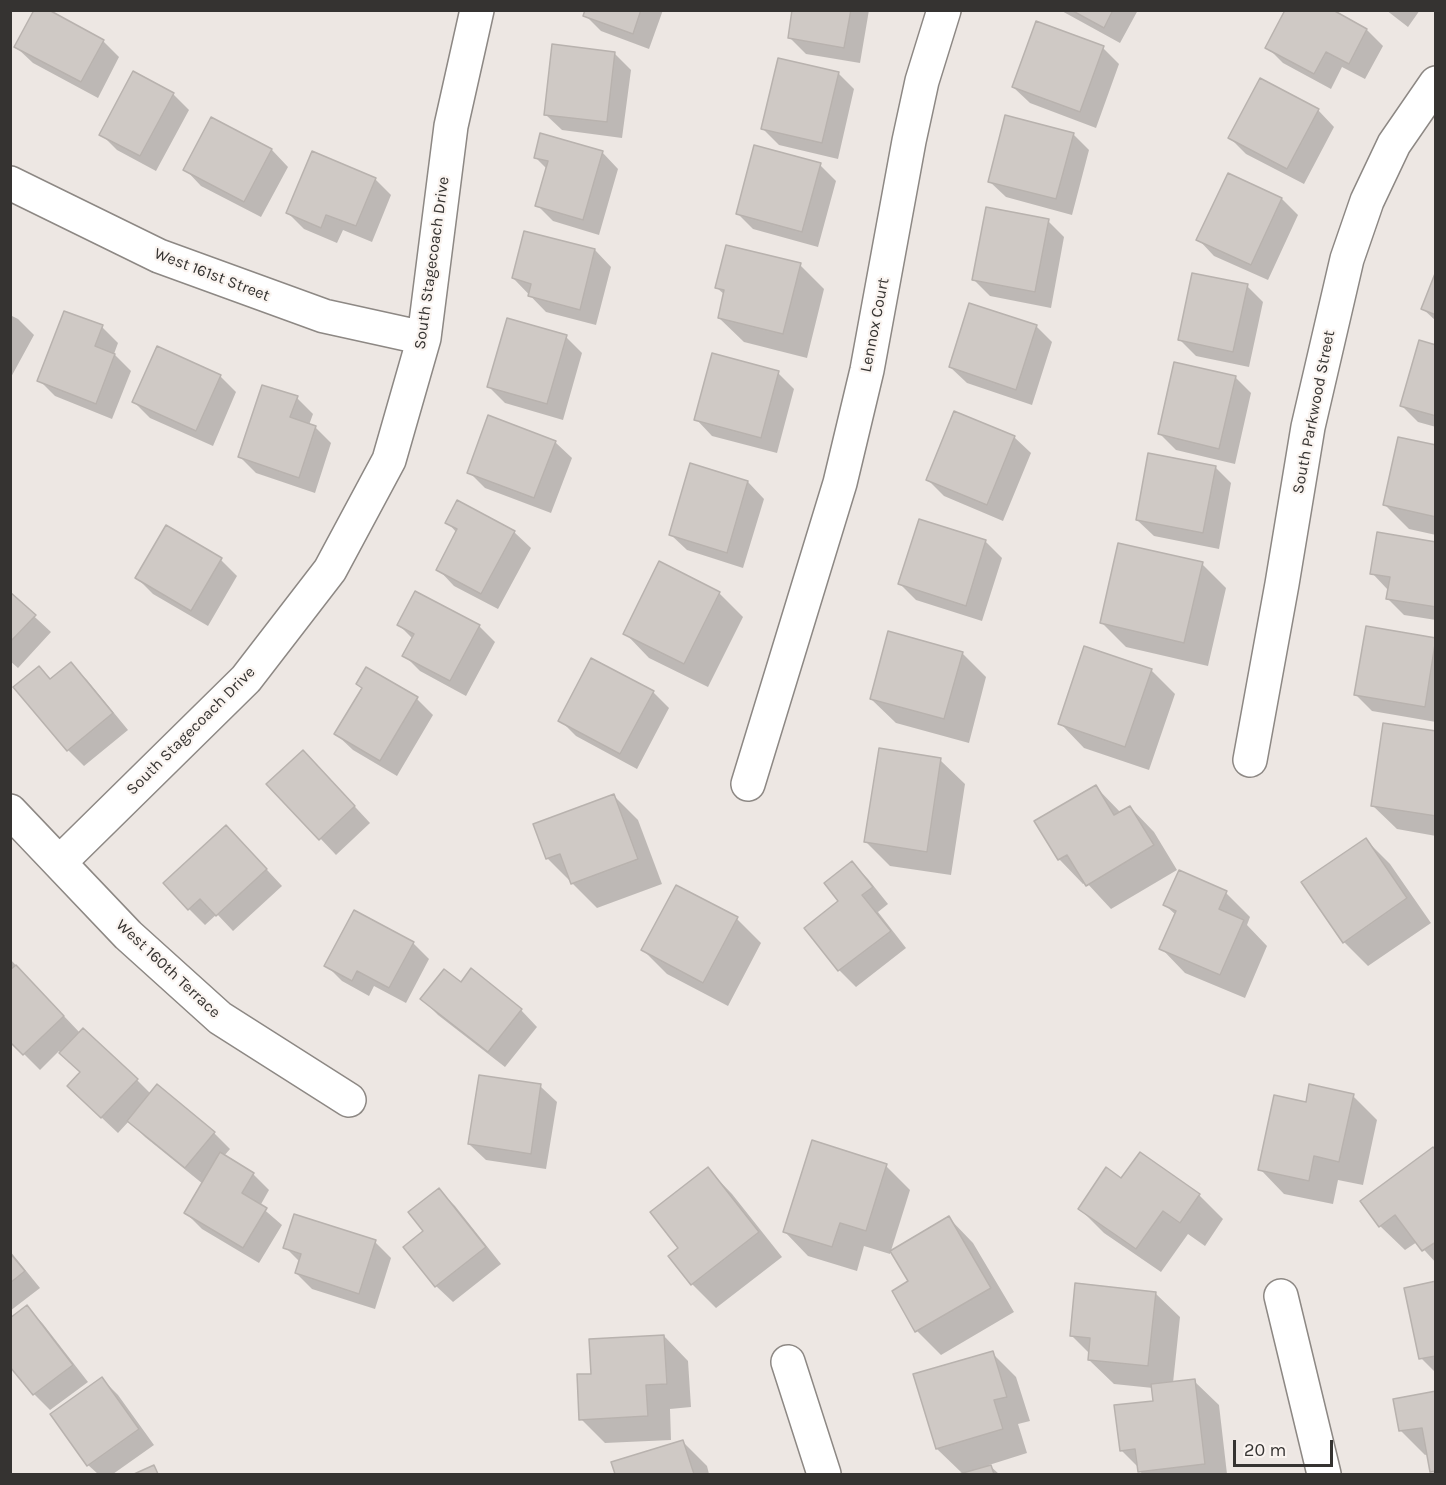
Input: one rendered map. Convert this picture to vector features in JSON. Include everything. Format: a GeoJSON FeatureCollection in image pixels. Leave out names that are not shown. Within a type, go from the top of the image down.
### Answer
{"type":"FeatureCollection","features":[{"type":"Feature","properties":{"kind":"street","name":"South Stagecoach Drive"},"geometry":{"type":"LineString","coordinates":[[60,862],[246,678],[330,570],[389,460],[424,338],[451,126],[477,10]]}},
{"type":"Feature","properties":{"kind":"street","name":"Lennox Court"},"geometry":{"type":"LineString","coordinates":[[748,784],[840,483],[867,370],[922,81],[944,10]]}},
{"type":"Feature","properties":{"kind":"street","name":"South Parkwood Street"},"geometry":{"type":"LineString","coordinates":[[1250,760],[1308,427],[1347,259],[1367,201],[1394,144],[1436,83]]}},
{"type":"Feature","properties":{"kind":"street","name":"West 161st Street"},"geometry":{"type":"LineString","coordinates":[[10,183],[159,256],[324,316],[424,338]]}},
{"type":"Feature","properties":{"kind":"street","name":"West 160th Terrace"},"geometry":{"type":"LineString","coordinates":[[10,810],[128,935],[220,1018],[349,1100]]}},
{"type":"Feature","properties":{"kind":"street"},"geometry":{"type":"LineString","coordinates":[[1281,1296],[1324,1474]]}},
{"type":"Feature","properties":{"kind":"street"},"geometry":{"type":"LineString","coordinates":[[788,1362],[824,1474]]}},
{"type":"Feature","properties":{"kind":"building"},"geometry":{"type":"Polygon","coordinates":[[[34,10],[49,10],[104,40],[81,82],[14,47],[34,10]]]}},
{"type":"Feature","properties":{"kind":"building"},"geometry":{"type":"Polygon","coordinates":[[[585,10],[641,10],[633,34],[583,16],[585,10]]]}},
{"type":"Feature","properties":{"kind":"building"},"geometry":{"type":"Polygon","coordinates":[[[792,10],[851,10],[844,48],[788,38],[792,10]]]}},
{"type":"Feature","properties":{"kind":"building"},"geometry":{"type":"Polygon","coordinates":[[[1071,10],[1113,10],[1104,28],[1071,10]]]}},
{"type":"Feature","properties":{"kind":"building"},"geometry":{"type":"Polygon","coordinates":[[[1285,10],[1333,10],[1367,29],[1349,64],[1326,52],[1314,74],[1265,48],[1285,10]]]}},
{"type":"Feature","properties":{"kind":"building"},"geometry":{"type":"Polygon","coordinates":[[[1036,21],[1104,46],[1080,112],[1012,87],[1036,21]]]}},
{"type":"Feature","properties":{"kind":"building"},"geometry":{"type":"Polygon","coordinates":[[[552,44],[615,52],[607,122],[544,115],[552,44]]]}},
{"type":"Feature","properties":{"kind":"building"},"geometry":{"type":"Polygon","coordinates":[[[778,58],[839,72],[822,143],[761,129],[778,58]]]}},
{"type":"Feature","properties":{"kind":"building"},"geometry":{"type":"Polygon","coordinates":[[[133,71],[174,93],[140,156],[99,135],[133,71]]]}},
{"type":"Feature","properties":{"kind":"building"},"geometry":{"type":"Polygon","coordinates":[[[1260,78],[1319,109],[1287,169],[1228,138],[1260,78]]]}},
{"type":"Feature","properties":{"kind":"building"},"geometry":{"type":"Polygon","coordinates":[[[1005,115],[1074,133],[1056,199],[988,182],[1005,115]]]}},
{"type":"Feature","properties":{"kind":"building"},"geometry":{"type":"Polygon","coordinates":[[[211,117],[272,149],[244,202],[183,170],[211,117]]]}},
{"type":"Feature","properties":{"kind":"building"},"geometry":{"type":"Polygon","coordinates":[[[540,133],[603,151],[583,220],[535,206],[548,161],[534,158],[540,133]]]}},
{"type":"Feature","properties":{"kind":"building"},"geometry":{"type":"Polygon","coordinates":[[[754,145],[821,163],[802,232],[736,214],[754,145]]]}},
{"type":"Feature","properties":{"kind":"building"},"geometry":{"type":"Polygon","coordinates":[[[312,151],[376,178],[356,226],[326,215],[321,228],[286,213],[312,151]]]}},
{"type":"Feature","properties":{"kind":"building"},"geometry":{"type":"Polygon","coordinates":[[[1228,173],[1282,198],[1251,265],[1196,240],[1228,173]]]}},
{"type":"Feature","properties":{"kind":"building"},"geometry":{"type":"Polygon","coordinates":[[[986,207],[1049,219],[1035,292],[972,280],[986,207]]]}},
{"type":"Feature","properties":{"kind":"building"},"geometry":{"type":"Polygon","coordinates":[[[524,231],[595,249],[580,310],[528,296],[531,284],[512,278],[524,231]]]}},
{"type":"Feature","properties":{"kind":"building"},"geometry":{"type":"Polygon","coordinates":[[[726,245],[801,263],[783,334],[718,318],[724,290],[715,288],[726,245]]]}},
{"type":"Feature","properties":{"kind":"building"},"geometry":{"type":"Polygon","coordinates":[[[1436,271],[1436,315],[1421,309],[1436,271]]]}},
{"type":"Feature","properties":{"kind":"building"},"geometry":{"type":"Polygon","coordinates":[[[1192,273],[1248,284],[1233,352],[1178,340],[1192,273]]]}},
{"type":"Feature","properties":{"kind":"building"},"geometry":{"type":"Polygon","coordinates":[[[969,303],[1037,325],[1016,390],[949,367],[969,303]]]}},
{"type":"Feature","properties":{"kind":"building"},"geometry":{"type":"Polygon","coordinates":[[[64,311],[103,325],[95,346],[115,354],[96,404],[37,381],[64,311]]]}},
{"type":"Feature","properties":{"kind":"building"},"geometry":{"type":"Polygon","coordinates":[[[507,318],[567,335],[547,404],[487,387],[507,318]]]}},
{"type":"Feature","properties":{"kind":"building"},"geometry":{"type":"Polygon","coordinates":[[[1419,340],[1436,345],[1436,416],[1400,406],[1419,340]]]}},
{"type":"Feature","properties":{"kind":"building"},"geometry":{"type":"Polygon","coordinates":[[[157,346],[221,375],[196,431],[132,402],[157,346]]]}},
{"type":"Feature","properties":{"kind":"building"},"geometry":{"type":"Polygon","coordinates":[[[712,353],[779,371],[761,438],[694,420],[712,353]]]}},
{"type":"Feature","properties":{"kind":"building"},"geometry":{"type":"Polygon","coordinates":[[[1174,362],[1236,376],[1219,449],[1158,434],[1174,362]]]}},
{"type":"Feature","properties":{"kind":"building"},"geometry":{"type":"Polygon","coordinates":[[[262,385],[298,396],[290,417],[316,426],[299,478],[238,457],[262,385]]]}},
{"type":"Feature","properties":{"kind":"building"},"geometry":{"type":"Polygon","coordinates":[[[954,411],[1015,436],[987,505],[926,480],[954,411]]]}},
{"type":"Feature","properties":{"kind":"building"},"geometry":{"type":"Polygon","coordinates":[[[488,415],[556,441],[534,498],[467,473],[488,415]]]}},
{"type":"Feature","properties":{"kind":"building"},"geometry":{"type":"Polygon","coordinates":[[[1398,437],[1436,445],[1436,517],[1383,505],[1398,437]]]}},
{"type":"Feature","properties":{"kind":"building"},"geometry":{"type":"Polygon","coordinates":[[[1148,453],[1216,466],[1203,533],[1136,520],[1148,453]]]}},
{"type":"Feature","properties":{"kind":"building"},"geometry":{"type":"Polygon","coordinates":[[[690,463],[748,481],[727,553],[669,535],[690,463]]]}},
{"type":"Feature","properties":{"kind":"building"},"geometry":{"type":"Polygon","coordinates":[[[457,500],[515,531],[481,594],[436,570],[457,529],[445,523],[457,500]]]}},
{"type":"Feature","properties":{"kind":"building"},"geometry":{"type":"Polygon","coordinates":[[[919,519],[986,540],[966,606],[898,584],[919,519]]]}},
{"type":"Feature","properties":{"kind":"building"},"geometry":{"type":"Polygon","coordinates":[[[166,525],[222,558],[191,611],[135,578],[166,525]]]}},
{"type":"Feature","properties":{"kind":"building"},"geometry":{"type":"Polygon","coordinates":[[[1377,532],[1436,542],[1436,607],[1386,599],[1390,577],[1370,574],[1377,532]]]}},
{"type":"Feature","properties":{"kind":"building"},"geometry":{"type":"Polygon","coordinates":[[[1118,543],[1203,562],[1184,643],[1100,623],[1118,543]]]}},
{"type":"Feature","properties":{"kind":"building"},"geometry":{"type":"Polygon","coordinates":[[[659,561],[720,592],[684,664],[623,634],[659,561]]]}},
{"type":"Feature","properties":{"kind":"building"},"geometry":{"type":"Polygon","coordinates":[[[415,591],[480,625],[450,681],[402,656],[414,634],[397,625],[415,591]]]}},
{"type":"Feature","properties":{"kind":"building"},"geometry":{"type":"Polygon","coordinates":[[[10,592],[36,615],[10,642],[10,592]]]}},
{"type":"Feature","properties":{"kind":"building"},"geometry":{"type":"Polygon","coordinates":[[[1366,626],[1436,638],[1425,707],[1354,695],[1366,626]]]}},
{"type":"Feature","properties":{"kind":"building"},"geometry":{"type":"Polygon","coordinates":[[[888,631],[963,652],[944,719],[870,699],[888,631]]]}},
{"type":"Feature","properties":{"kind":"building"},"geometry":{"type":"Polygon","coordinates":[[[1084,646],[1152,669],[1125,747],[1058,724],[1084,646]]]}},
{"type":"Feature","properties":{"kind":"building"},"geometry":{"type":"Polygon","coordinates":[[[591,658],[654,691],[620,754],[558,721],[591,658]]]}},
{"type":"Feature","properties":{"kind":"building"},"geometry":{"type":"Polygon","coordinates":[[[71,662],[113,713],[67,751],[13,687],[39,666],[50,679],[71,662]]]}},
{"type":"Feature","properties":{"kind":"building"},"geometry":{"type":"Polygon","coordinates":[[[366,667],[418,697],[380,761],[334,734],[362,688],[356,684],[366,667]]]}},
{"type":"Feature","properties":{"kind":"building"},"geometry":{"type":"Polygon","coordinates":[[[1383,723],[1436,731],[1436,816],[1371,806],[1383,723]]]}},
{"type":"Feature","properties":{"kind":"building"},"geometry":{"type":"Polygon","coordinates":[[[879,748],[941,758],[927,852],[864,842],[879,748]]]}},
{"type":"Feature","properties":{"kind":"building"},"geometry":{"type":"Polygon","coordinates":[[[303,750],[355,806],[319,840],[266,784],[303,750]]]}},
{"type":"Feature","properties":{"kind":"building"},"geometry":{"type":"Polygon","coordinates":[[[1096,785],[1114,815],[1130,806],[1154,845],[1086,886],[1067,855],[1058,860],[1034,821],[1096,785]]]}},
{"type":"Feature","properties":{"kind":"building"},"geometry":{"type":"Polygon","coordinates":[[[614,794],[638,859],[571,884],[560,854],[546,859],[533,824],[614,794]]]}},
{"type":"Feature","properties":{"kind":"building"},"geometry":{"type":"Polygon","coordinates":[[[226,825],[267,869],[216,916],[200,899],[188,910],[163,883],[226,825]]]}},
{"type":"Feature","properties":{"kind":"building"},"geometry":{"type":"Polygon","coordinates":[[[1366,838],[1407,898],[1343,943],[1301,882],[1366,838]]]}},
{"type":"Feature","properties":{"kind":"building"},"geometry":{"type":"Polygon","coordinates":[[[852,861],[873,887],[862,895],[891,931],[838,971],[804,928],[838,901],[824,883],[852,861]]]}},
{"type":"Feature","properties":{"kind":"building"},"geometry":{"type":"Polygon","coordinates":[[[1179,870],[1227,891],[1219,909],[1244,920],[1220,975],[1159,949],[1176,911],[1163,905],[1179,870]]]}},
{"type":"Feature","properties":{"kind":"building"},"geometry":{"type":"Polygon","coordinates":[[[676,885],[738,917],[703,983],[641,950],[676,885]]]}},
{"type":"Feature","properties":{"kind":"building"},"geometry":{"type":"Polygon","coordinates":[[[354,910],[414,942],[389,988],[357,971],[352,981],[324,966],[354,910]]]}},
{"type":"Feature","properties":{"kind":"building"},"geometry":{"type":"Polygon","coordinates":[[[16,965],[64,1016],[23,1055],[10,1042],[10,970],[16,965]]]}},
{"type":"Feature","properties":{"kind":"building"},"geometry":{"type":"Polygon","coordinates":[[[471,968],[522,1009],[488,1052],[420,999],[444,969],[461,982],[471,968]]]}},
{"type":"Feature","properties":{"kind":"building"},"geometry":{"type":"Polygon","coordinates":[[[83,1028],[138,1079],[101,1118],[67,1086],[80,1072],[59,1053],[83,1028]]]}},
{"type":"Feature","properties":{"kind":"building"},"geometry":{"type":"Polygon","coordinates":[[[479,1075],[541,1084],[531,1154],[468,1144],[479,1075]]]}},
{"type":"Feature","properties":{"kind":"building"},"geometry":{"type":"Polygon","coordinates":[[[157,1084],[215,1132],[185,1168],[127,1121],[157,1084]]]}},
{"type":"Feature","properties":{"kind":"building"},"geometry":{"type":"Polygon","coordinates":[[[1309,1084],[1354,1094],[1339,1162],[1314,1156],[1309,1181],[1258,1170],[1274,1095],[1306,1102],[1309,1084]]]}},
{"type":"Feature","properties":{"kind":"building"},"geometry":{"type":"Polygon","coordinates":[[[812,1140],[887,1164],[866,1231],[840,1223],[832,1247],[783,1232],[812,1140]]]}},
{"type":"Feature","properties":{"kind":"building"},"geometry":{"type":"Polygon","coordinates":[[[1433,1147],[1436,1150],[1436,1242],[1422,1251],[1395,1215],[1379,1227],[1360,1201],[1433,1147]]]}},
{"type":"Feature","properties":{"kind":"building"},"geometry":{"type":"Polygon","coordinates":[[[220,1152],[254,1173],[242,1193],[267,1208],[243,1248],[184,1213],[220,1152]]]}},
{"type":"Feature","properties":{"kind":"building"},"geometry":{"type":"Polygon","coordinates":[[[1140,1152],[1200,1194],[1180,1223],[1163,1211],[1136,1249],[1078,1209],[1106,1167],[1121,1178],[1140,1152]]]}},
{"type":"Feature","properties":{"kind":"building"},"geometry":{"type":"Polygon","coordinates":[[[708,1167],[759,1232],[691,1285],[668,1256],[678,1248],[650,1212],[708,1167]]]}},
{"type":"Feature","properties":{"kind":"building"},"geometry":{"type":"Polygon","coordinates":[[[439,1188],[486,1247],[435,1287],[403,1247],[423,1231],[408,1212],[439,1188]]]}},
{"type":"Feature","properties":{"kind":"building"},"geometry":{"type":"Polygon","coordinates":[[[294,1214],[376,1240],[359,1294],[295,1273],[301,1254],[283,1248],[294,1214]]]}},
{"type":"Feature","properties":{"kind":"building"},"geometry":{"type":"Polygon","coordinates":[[[949,1216],[991,1288],[915,1332],[892,1291],[908,1281],[890,1251],[949,1216]]]}},
{"type":"Feature","properties":{"kind":"building"},"geometry":{"type":"Polygon","coordinates":[[[10,1253],[25,1271],[10,1283],[10,1253]]]}},
{"type":"Feature","properties":{"kind":"building"},"geometry":{"type":"Polygon","coordinates":[[[1436,1281],[1436,1356],[1419,1359],[1404,1288],[1436,1281]]]}},
{"type":"Feature","properties":{"kind":"building"},"geometry":{"type":"Polygon","coordinates":[[[1075,1283],[1156,1292],[1148,1366],[1088,1360],[1090,1338],[1070,1336],[1075,1283]]]}},
{"type":"Feature","properties":{"kind":"building"},"geometry":{"type":"Polygon","coordinates":[[[27,1305],[73,1365],[33,1395],[10,1367],[10,1318],[27,1305]]]}},
{"type":"Feature","properties":{"kind":"building"},"geometry":{"type":"Polygon","coordinates":[[[664,1335],[667,1384],[646,1385],[648,1416],[579,1420],[577,1374],[591,1374],[589,1339],[664,1335]]]}},
{"type":"Feature","properties":{"kind":"building"},"geometry":{"type":"Polygon","coordinates":[[[993,1351],[1007,1397],[994,1400],[1003,1429],[936,1449],[913,1374],[993,1351]]]}},
{"type":"Feature","properties":{"kind":"building"},"geometry":{"type":"Polygon","coordinates":[[[102,1377],[139,1429],[87,1466],[50,1414],[102,1377]]]}},
{"type":"Feature","properties":{"kind":"building"},"geometry":{"type":"Polygon","coordinates":[[[1195,1379],[1205,1464],[1138,1472],[1135,1449],[1120,1451],[1114,1405],[1153,1401],[1151,1384],[1195,1379]]]}},
{"type":"Feature","properties":{"kind":"building"},"geometry":{"type":"Polygon","coordinates":[[[1436,1391],[1436,1471],[1430,1472],[1422,1428],[1399,1431],[1393,1399],[1436,1391]]]}},
{"type":"Feature","properties":{"kind":"building"},"geometry":{"type":"Polygon","coordinates":[[[683,1440],[694,1474],[615,1474],[611,1462],[683,1440]]]}},
{"type":"Feature","properties":{"kind":"building"},"geometry":{"type":"Polygon","coordinates":[[[154,1465],[158,1474],[134,1474],[154,1465]]]}},
{"type":"Feature","properties":{"kind":"building"},"geometry":{"type":"Polygon","coordinates":[[[991,1465],[994,1474],[959,1474],[991,1465]]]}}]}
